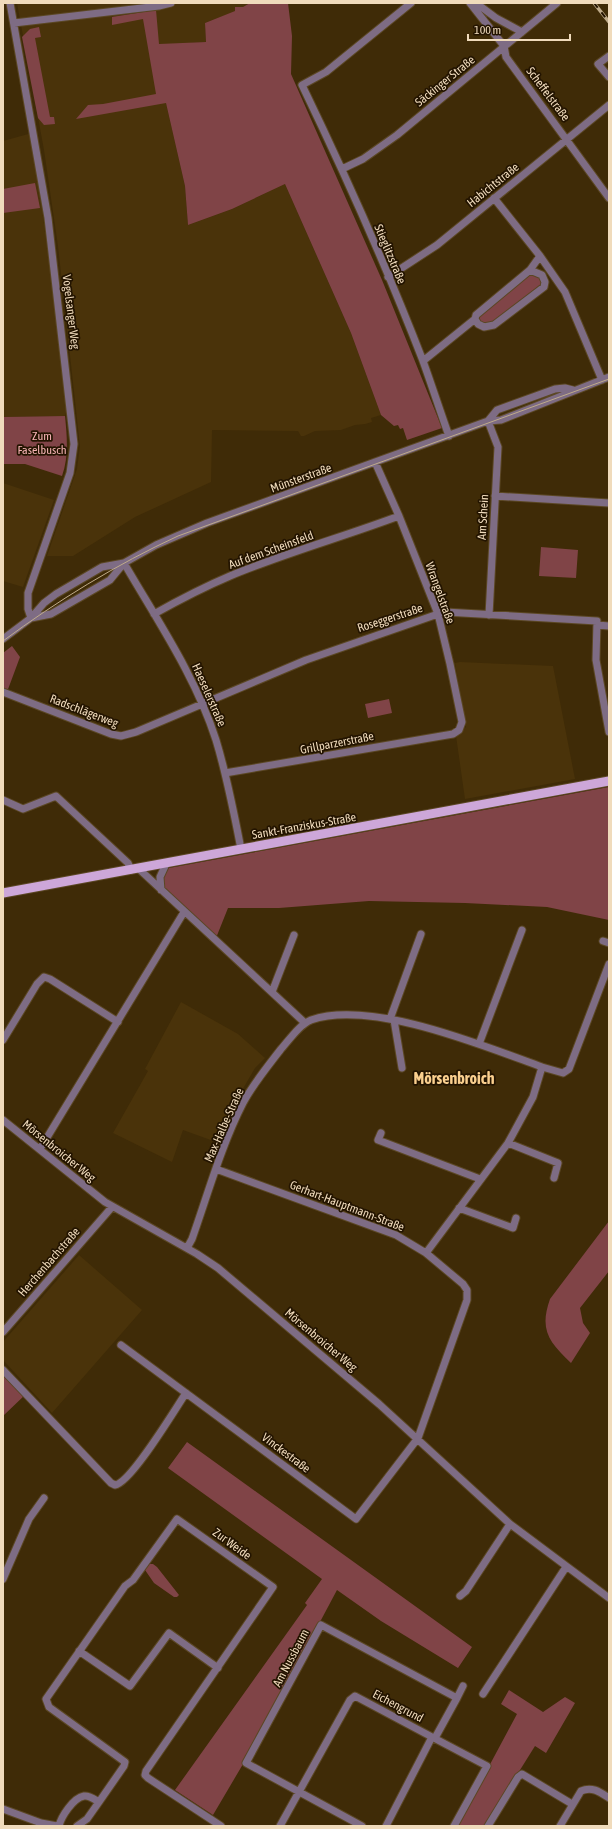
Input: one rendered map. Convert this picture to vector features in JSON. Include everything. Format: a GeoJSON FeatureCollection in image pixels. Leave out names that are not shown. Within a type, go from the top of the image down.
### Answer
{"type":"FeatureCollection","features":[{"type":"Feature","properties":{"kind":"main road","name":"Sankt-Franziskus-Straße"},"geometry":{"type":"LineString","coordinates":[[3,893],[135,870],[609,781]]}},
{"type":"Feature","properties":{"kind":"street","name":"Vogelsanger Weg"},"geometry":{"type":"LineString","coordinates":[[10,3],[48,218],[74,444],[70,473],[28,594],[28,609],[31,618]]}},
{"type":"Feature","properties":{"kind":"street"},"geometry":{"type":"LineString","coordinates":[[14,23],[163,6],[170,3]]}},
{"type":"Feature","properties":{"kind":"street","name":"Stieglitzstraße"},"geometry":{"type":"LineString","coordinates":[[410,3],[326,72],[302,86],[342,169],[388,277],[423,361],[449,436]]}},
{"type":"Feature","properties":{"kind":"street","name":"Scheffelstraße"},"geometry":{"type":"LineString","coordinates":[[470,3],[504,46],[506,57],[609,198]]}},
{"type":"Feature","properties":{"kind":"street"},"geometry":{"type":"LineString","coordinates":[[476,3],[496,18],[522,32]]}},
{"type":"Feature","properties":{"kind":"street","name":"Säckinger Straße"},"geometry":{"type":"LineString","coordinates":[[342,169],[377,150],[556,3]]}},
{"type":"Feature","properties":{"kind":"street"},"geometry":{"type":"LineString","coordinates":[[609,56],[598,64],[609,77]]}},
{"type":"Feature","properties":{"kind":"street","name":"Habichtstraße"},"geometry":{"type":"LineString","coordinates":[[388,277],[436,245],[568,140],[609,105]]}},
{"type":"Feature","properties":{"kind":"street","name":"Münsterstraße"},"geometry":{"type":"LineString","coordinates":[[3,639],[31,618],[44,603],[56,594],[102,567],[124,563],[156,545],[184,533],[488,421],[501,420],[567,396],[573,390],[605,378],[570,302],[540,256],[494,198]]}},
{"type":"Feature","properties":{"kind":"street"},"geometry":{"type":"LineString","coordinates":[[423,361],[475,319],[476,315],[530,270],[540,256]]}},
{"type":"Feature","properties":{"kind":"street"},"geometry":{"type":"LineString","coordinates":[[530,270],[542,275],[545,282],[544,286]]}},
{"type":"Feature","properties":{"kind":"street"},"geometry":{"type":"LineString","coordinates":[[475,319],[481,326],[491,327],[555,278]]}},
{"type":"Feature","properties":{"kind":"street","name":"Münsterstraße"},"geometry":{"type":"LineString","coordinates":[[488,421],[497,410],[558,388],[573,390]]}},
{"type":"Feature","properties":{"kind":"street","name":"Am Schein"},"geometry":{"type":"LineString","coordinates":[[488,421],[498,447],[489,616]]}},
{"type":"Feature","properties":{"kind":"street","name":"Wrangelstraße"},"geometry":{"type":"LineString","coordinates":[[375,462],[399,516],[438,614],[462,722],[459,730],[453,734]]}},
{"type":"Feature","properties":{"kind":"street"},"geometry":{"type":"LineString","coordinates":[[495,496],[609,503]]}},
{"type":"Feature","properties":{"kind":"street","name":"Auf dem Scheinsfeld"},"geometry":{"type":"LineString","coordinates":[[154,614],[191,594],[230,576],[285,555],[399,516]]}},
{"type":"Feature","properties":{"kind":"street","name":"Münsterstraße"},"geometry":{"type":"LineString","coordinates":[[31,618],[51,614],[110,580],[124,563]]}},
{"type":"Feature","properties":{"kind":"street","name":"Haeselerstraße"},"geometry":{"type":"LineString","coordinates":[[124,563],[184,666],[216,739],[225,773],[241,849]]}},
{"type":"Feature","properties":{"kind":"street","name":"Roseggerstraße"},"geometry":{"type":"LineString","coordinates":[[201,703],[336,648],[445,612],[597,623],[609,626]]}},
{"type":"Feature","properties":{"kind":"street"},"geometry":{"type":"LineString","coordinates":[[597,623],[596,660],[609,732]]}},
{"type":"Feature","properties":{"kind":"street","name":"Radschlägerweg"},"geometry":{"type":"LineString","coordinates":[[3,692],[118,736],[136,732],[201,703]]}},
{"type":"Feature","properties":{"kind":"street","name":"Grillparzerstraße"},"geometry":{"type":"LineString","coordinates":[[225,773],[453,734]]}},
{"type":"Feature","properties":{"kind":"street"},"geometry":{"type":"LineString","coordinates":[[3,800],[23,809],[56,796],[135,870],[161,890],[305,1024],[319,1018],[344,1015],[392,1020],[428,1028],[562,1073],[568,1071],[609,964]]}},
{"type":"Feature","properties":{"kind":"street"},"geometry":{"type":"LineString","coordinates":[[161,890],[160,877],[166,864]]}},
{"type":"Feature","properties":{"kind":"street"},"geometry":{"type":"LineString","coordinates":[[40,1149],[184,912]]}},
{"type":"Feature","properties":{"kind":"street"},"geometry":{"type":"LineString","coordinates":[[479,1044],[522,930]]}},
{"type":"Feature","properties":{"kind":"street"},"geometry":{"type":"LineString","coordinates":[[402,1068],[392,1020],[421,934]]}},
{"type":"Feature","properties":{"kind":"street"},"geometry":{"type":"LineString","coordinates":[[272,992],[294,935]]}},
{"type":"Feature","properties":{"kind":"street"},"geometry":{"type":"LineString","coordinates":[[3,1040],[37,984],[44,977],[50,979],[118,1022]]}},
{"type":"Feature","properties":{"kind":"street","name":"Max-Halbe-Straße"},"geometry":{"type":"LineString","coordinates":[[186,1248],[192,1239],[229,1134],[246,1098],[274,1058],[305,1024]]}},
{"type":"Feature","properties":{"kind":"street"},"geometry":{"type":"LineString","coordinates":[[426,1253],[508,1142],[533,1097],[542,1067]]}},
{"type":"Feature","properties":{"kind":"street","name":"Mörsenbroicher Weg"},"geometry":{"type":"LineString","coordinates":[[3,1120],[112,1206],[218,1268],[418,1438],[510,1524],[609,1598]]}},
{"type":"Feature","properties":{"kind":"street"},"geometry":{"type":"LineString","coordinates":[[381,1133],[378,1140],[480,1179]]}},
{"type":"Feature","properties":{"kind":"street"},"geometry":{"type":"LineString","coordinates":[[508,1142],[558,1163],[554,1178]]}},
{"type":"Feature","properties":{"kind":"street","name":"Gerhart-Hauptmann-Straße"},"geometry":{"type":"LineString","coordinates":[[216,1169],[396,1235],[426,1253],[463,1284],[467,1290],[467,1300],[418,1438]]}},
{"type":"Feature","properties":{"kind":"street","name":"Herchenbachstraße"},"geometry":{"type":"LineString","coordinates":[[3,1332],[112,1206]]}},
{"type":"Feature","properties":{"kind":"street"},"geometry":{"type":"LineString","coordinates":[[459,1208],[513,1228],[516,1218]]}},
{"type":"Feature","properties":{"kind":"street","name":"Vinckestraße"},"geometry":{"type":"LineString","coordinates":[[121,1345],[356,1519],[418,1438]]}},
{"type":"Feature","properties":{"kind":"street"},"geometry":{"type":"LineString","coordinates":[[3,1370],[115,1485],[122,1483],[135,1469],[186,1393]]}},
{"type":"Feature","properties":{"kind":"street"},"geometry":{"type":"LineString","coordinates":[[3,1579],[29,1519],[44,1498]]}},
{"type":"Feature","properties":{"kind":"street","name":"Zur Weide"},"geometry":{"type":"LineString","coordinates":[[99,1802],[124,1766],[125,1762],[49,1707],[46,1702],[46,1697],[177,1519],[273,1587],[148,1768],[146,1774],[148,1778],[221,1826]]}},
{"type":"Feature","properties":{"kind":"street"},"geometry":{"type":"LineString","coordinates":[[460,1596],[466,1591],[510,1524]]}},
{"type":"Feature","properties":{"kind":"street"},"geometry":{"type":"LineString","coordinates":[[483,1694],[566,1567]]}},
{"type":"Feature","properties":{"kind":"street","name":"Am Nussbaum"},"geometry":{"type":"LineString","coordinates":[[298,1791],[246,1763],[321,1625],[457,1698]]}},
{"type":"Feature","properties":{"kind":"street"},"geometry":{"type":"LineString","coordinates":[[79,1651],[130,1686],[169,1633],[218,1668]]}},
{"type":"Feature","properties":{"kind":"street"},"geometry":{"type":"LineString","coordinates":[[454,1826],[487,1766],[434,1738],[463,1686]]}},
{"type":"Feature","properties":{"kind":"street","name":"Eichengrund"},"geometry":{"type":"LineString","coordinates":[[280,1826],[298,1791],[353,1697],[360,1698],[434,1738],[386,1826]]}},
{"type":"Feature","properties":{"kind":"street"},"geometry":{"type":"LineString","coordinates":[[488,1826],[521,1775],[525,1775],[572,1804]]}},
{"type":"Feature","properties":{"kind":"street"},"geometry":{"type":"LineString","coordinates":[[560,1826],[581,1791],[589,1788],[609,1798]]}},
{"type":"Feature","properties":{"kind":"street"},"geometry":{"type":"LineString","coordinates":[[298,1791],[362,1826]]}},
{"type":"Feature","properties":{"kind":"street"},"geometry":{"type":"LineString","coordinates":[[3,1809],[48,1825],[58,1826],[77,1799],[82,1796],[90,1797],[99,1802],[87,1819],[79,1825]]}},
{"type":"Feature","properties":{"kind":"shaded area"},"geometry":{"type":"Polygon","coordinates":[[[17,3],[250,3],[243,7],[236,7],[236,11],[205,23],[206,42],[159,45],[166,103],[185,186],[188,225],[232,209],[285,184],[351,333],[381,415],[371,418],[372,422],[365,424],[355,425],[341,430],[315,431],[304,436],[301,436],[298,431],[212,430],[211,482],[135,517],[73,556],[47,556],[77,469],[80,446],[58,246],[44,150],[17,3]]]}},
{"type":"Feature","properties":{"kind":"shaded area"},"geometry":{"type":"Polygon","coordinates":[[[32,133],[68,407],[65,416],[3,417],[3,141],[32,133]]]}},
{"type":"Feature","properties":{"kind":"shaded area"},"geometry":{"type":"Polygon","coordinates":[[[3,483],[54,500],[23,587],[3,581],[3,483]]]}},
{"type":"Feature","properties":{"kind":"shaded area"},"geometry":{"type":"Polygon","coordinates":[[[455,663],[553,666],[575,779],[465,799],[456,736],[466,727],[455,663]]]}},
{"type":"Feature","properties":{"kind":"shaded area"},"geometry":{"type":"Polygon","coordinates":[[[181,1002],[238,1034],[265,1058],[255,1068],[237,1099],[219,1143],[183,1130],[172,1162],[113,1133],[148,1071],[145,1069],[181,1002]]]}},
{"type":"Feature","properties":{"kind":"shaded area"},"geometry":{"type":"Polygon","coordinates":[[[79,1255],[142,1310],[52,1413],[3,1360],[3,1342],[79,1255]]]}},
{"type":"Feature","properties":{"kind":"green space"},"geometry":{"type":"Polygon","coordinates":[[[250,3],[288,3],[292,36],[291,74],[382,280],[442,428],[407,440],[403,428],[400,429],[398,425],[394,426],[381,415],[351,333],[285,184],[232,209],[188,225],[185,186],[166,103],[76,119],[88,105],[103,104],[156,94],[143,19],[112,25],[112,17],[156,10],[159,44],[206,42],[205,23],[235,11],[235,7],[243,7],[250,3]]]}},
{"type":"Feature","properties":{"kind":"green space"},"geometry":{"type":"Polygon","coordinates":[[[39,27],[41,37],[35,38],[50,117],[54,117],[55,124],[44,125],[38,118],[22,37],[30,29],[39,27]]]}},
{"type":"Feature","properties":{"kind":"green space"},"geometry":{"type":"Polygon","coordinates":[[[35,183],[40,208],[3,213],[3,189],[35,183]]]}},
{"type":"Feature","properties":{"kind":"green space"},"geometry":{"type":"Polygon","coordinates":[[[531,273],[541,278],[541,284],[491,324],[480,322],[479,315],[531,273]]]}},
{"type":"Feature","properties":{"kind":"green space","name":"Zum Faselbusch"},"geometry":{"type":"Polygon","coordinates":[[[65,416],[67,454],[62,476],[25,464],[3,464],[3,417],[65,416]]]}},
{"type":"Feature","properties":{"kind":"green space"},"geometry":{"type":"Polygon","coordinates":[[[541,547],[578,550],[576,578],[539,576],[541,547]]]}},
{"type":"Feature","properties":{"kind":"green space"},"geometry":{"type":"Polygon","coordinates":[[[12,646],[20,657],[7,692],[3,690],[3,653],[12,646]]]}},
{"type":"Feature","properties":{"kind":"green space"},"geometry":{"type":"Polygon","coordinates":[[[389,699],[392,713],[368,718],[365,704],[389,699]]]}},
{"type":"Feature","properties":{"kind":"green space"},"geometry":{"type":"Polygon","coordinates":[[[609,787],[609,920],[547,907],[465,903],[369,901],[279,908],[228,908],[216,938],[166,890],[162,884],[164,872],[169,868],[609,787]]]}},
{"type":"Feature","properties":{"kind":"green space"},"geometry":{"type":"Polygon","coordinates":[[[609,1221],[609,1271],[580,1308],[583,1323],[590,1333],[571,1363],[552,1342],[548,1335],[546,1327],[547,1310],[550,1299],[609,1221]]]}},
{"type":"Feature","properties":{"kind":"green space"},"geometry":{"type":"Polygon","coordinates":[[[3,1371],[26,1394],[3,1416],[3,1371]]]}},
{"type":"Feature","properties":{"kind":"green space"},"geometry":{"type":"Polygon","coordinates":[[[187,1442],[472,1647],[458,1668],[381,1621],[337,1590],[256,1742],[213,1815],[175,1790],[307,1605],[305,1603],[322,1579],[168,1468],[187,1442]]]}},
{"type":"Feature","properties":{"kind":"green space"},"geometry":{"type":"Polygon","coordinates":[[[148,1564],[153,1564],[157,1567],[179,1595],[177,1597],[174,1597],[154,1583],[145,1570],[148,1564]]]}},
{"type":"Feature","properties":{"kind":"green space"},"geometry":{"type":"Polygon","coordinates":[[[509,1690],[543,1712],[565,1697],[575,1703],[546,1753],[535,1746],[485,1826],[457,1826],[517,1714],[501,1704],[509,1690]]]}},
{"type":"Feature","properties":{"kind":"tram line"},"geometry":{"type":"LineString","coordinates":[[3,641],[88,584],[178,536],[609,379]]}},
{"type":"Feature","properties":{"kind":"railway"},"geometry":{"type":"LineString","coordinates":[[594,3],[609,22]]}},
{"type":"Feature","properties":{"kind":"district","name":"Mörsenbroich"},"geometry":{"type":"Point","coordinates":[454,1078]}}]}
